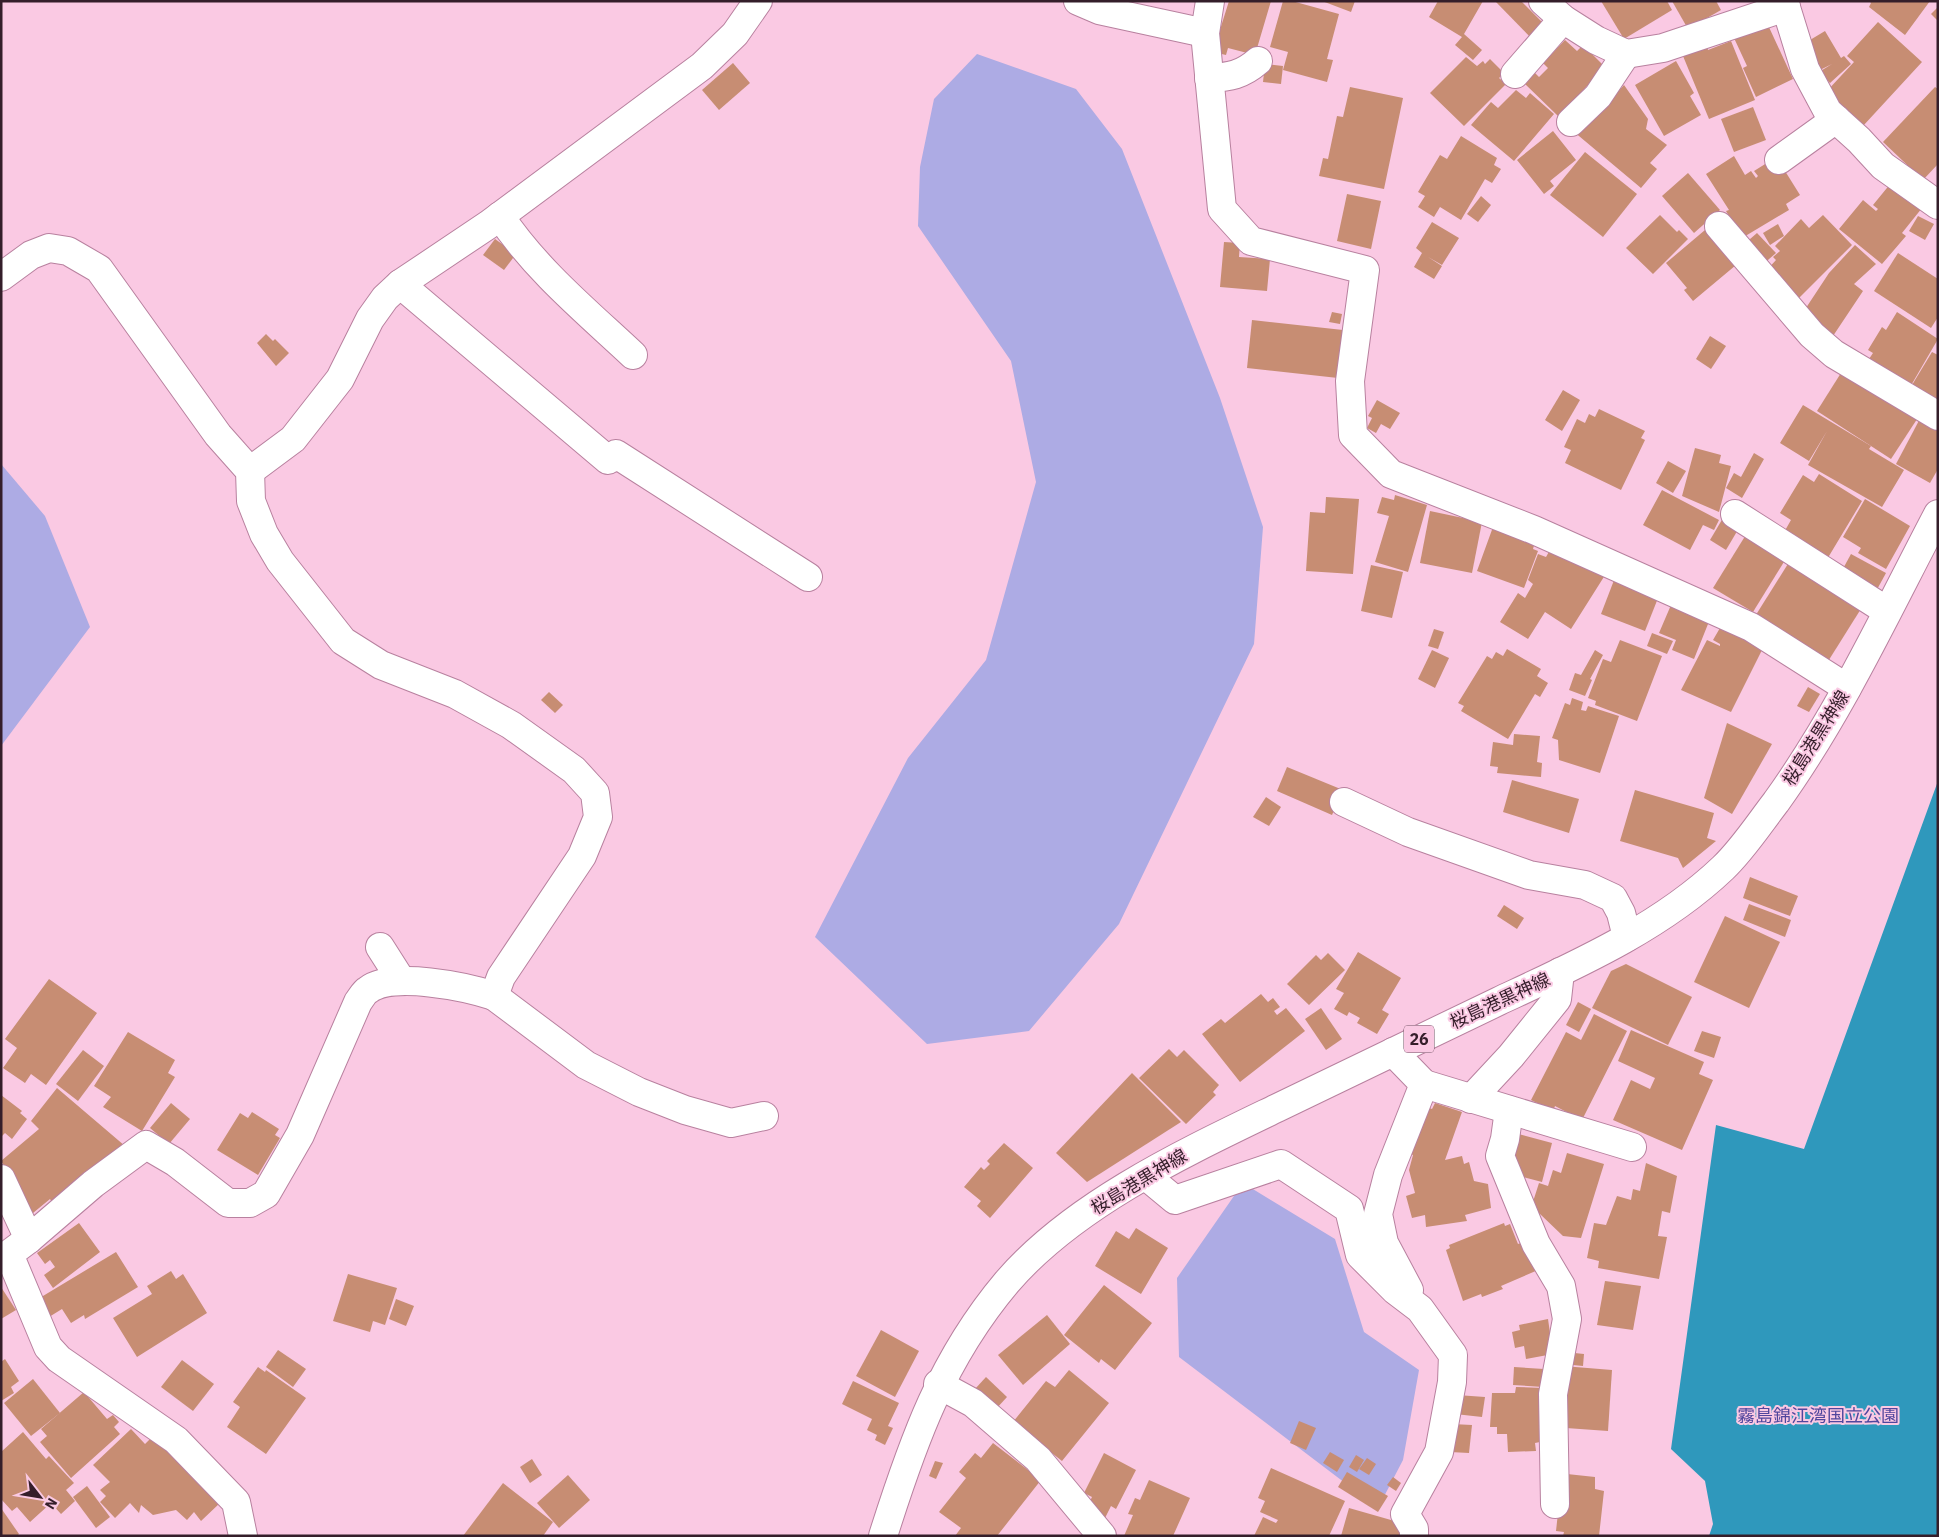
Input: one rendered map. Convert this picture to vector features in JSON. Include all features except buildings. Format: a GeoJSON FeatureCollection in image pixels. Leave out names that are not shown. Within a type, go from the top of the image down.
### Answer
{"type":"FeatureCollection","features":[{"type":"Feature","properties":{"kind":"street"},"geometry":{"type":"LineString","coordinates":[[250,471],[294,439],[340,379],[370,319],[385,298],[400,284],[500,216],[702,66],[735,34],[758,1]]}},
{"type":"Feature","properties":{"kind":"street"},"geometry":{"type":"LineString","coordinates":[[1078,1],[1098,10],[1205,33]]}},
{"type":"Feature","properties":{"kind":"street"},"geometry":{"type":"LineString","coordinates":[[1210,1],[1205,33],[1222,209],[1251,241],[1365,270],[1350,381],[1353,436],[1391,474],[1534,530],[1751,627],[1847,688]]}},
{"type":"Feature","properties":{"kind":"street"},"geometry":{"type":"LineString","coordinates":[[1543,1],[1563,18],[1596,40],[1626,54],[1663,48],[1785,4],[1805,69],[1828,112],[1883,166],[1938,206]]}},
{"type":"Feature","properties":{"kind":"street"},"geometry":{"type":"LineString","coordinates":[[1515,74],[1563,18]]}},
{"type":"Feature","properties":{"kind":"street"},"geometry":{"type":"LineString","coordinates":[[1571,122],[1598,96],[1626,54]]}},
{"type":"Feature","properties":{"kind":"street"},"geometry":{"type":"LineString","coordinates":[[1209,78],[1232,77],[1246,72],[1258,61]]}},
{"type":"Feature","properties":{"kind":"street"},"geometry":{"type":"LineString","coordinates":[[1779,160],[1836,119]]}},
{"type":"Feature","properties":{"kind":"street"},"geometry":{"type":"LineString","coordinates":[[500,216],[520,246],[540,268],[633,355]]}},
{"type":"Feature","properties":{"kind":"street"},"geometry":{"type":"LineString","coordinates":[[1719,226],[1812,335],[1834,354],[1938,416]]}},
{"type":"Feature","properties":{"kind":"street"},"geometry":{"type":"LineString","coordinates":[[1,278],[31,255],[49,248],[68,250],[99,269],[218,435],[250,471],[251,501],[264,534],[280,561],[343,641],[381,665],[455,694],[511,725],[574,770],[595,792],[598,817],[582,856],[501,977],[494,996]]}},
{"type":"Feature","properties":{"kind":"street"},"geometry":{"type":"LineString","coordinates":[[400,284],[608,460],[616,454],[808,577]]}},
{"type":"Feature","properties":{"kind":"street"},"geometry":{"type":"LineString","coordinates":[[1735,514],[1887,611]]}},
{"type":"Feature","properties":{"kind":"street","name":"桜島港黒神線"},"geometry":{"type":"LineString","coordinates":[[883,1536],[919,1428],[938,1384],[968,1334],[1008,1281],[1052,1237],[1100,1204],[1206,1143],[1560,972],[1627,937],[1683,900],[1724,867],[1757,828],[1800,769],[1847,688],[1938,514]]}},
{"type":"Feature","properties":{"kind":"street"},"geometry":{"type":"LineString","coordinates":[[1344,802],[1408,832],[1529,875],[1585,885],[1613,898],[1621,914],[1627,937]]}},
{"type":"Feature","properties":{"kind":"street"},"geometry":{"type":"LineString","coordinates":[[380,947],[401,980]]}},
{"type":"Feature","properties":{"kind":"street"},"geometry":{"type":"LineString","coordinates":[[1471,1099],[1511,1056],[1557,999],[1560,972]]}},
{"type":"Feature","properties":{"kind":"street"},"geometry":{"type":"LineString","coordinates":[[243,1536],[236,1502],[176,1440],[59,1359],[48,1347],[9,1254],[30,1239],[93,1184],[146,1145],[176,1162],[228,1203],[250,1203],[266,1194],[300,1135],[358,1002],[368,989],[401,980],[472,989],[494,996],[586,1064],[639,1092],[685,1110],[731,1123],[764,1116]]}},
{"type":"Feature","properties":{"kind":"street"},"geometry":{"type":"LineString","coordinates":[[1393,1052],[1424,1084],[1632,1147]]}},
{"type":"Feature","properties":{"kind":"street"},"geometry":{"type":"LineString","coordinates":[[1415,1313],[1384,1243],[1378,1214],[1388,1175],[1424,1084]]}},
{"type":"Feature","properties":{"kind":"street"},"geometry":{"type":"LineString","coordinates":[[1509,1110],[1506,1139],[1500,1156],[1536,1244],[1561,1286],[1567,1319],[1553,1394],[1556,1504]]}},
{"type":"Feature","properties":{"kind":"street"},"geometry":{"type":"LineString","coordinates":[[1146,1176],[1175,1200],[1281,1164],[1349,1209],[1360,1255],[1395,1290],[1453,1355],[1452,1382],[1439,1452],[1405,1514],[1414,1529],[1414,1536]]}},
{"type":"Feature","properties":{"kind":"street"},"geometry":{"type":"LineString","coordinates":[[1,1179],[30,1239]]}},
{"type":"Feature","properties":{"kind":"street"},"geometry":{"type":"LineString","coordinates":[[938,1384],[973,1403],[1038,1459],[1102,1536]]}},
{"type":"Feature","properties":{"kind":"shaded area"},"geometry":{"type":"Polygon","coordinates":[[[977,54],[1076,89],[1122,149],[1220,398],[1263,527],[1254,644],[1119,924],[1029,1031],[927,1044],[815,937],[908,758],[986,660],[1036,482],[1011,361],[918,226],[920,167],[934,99],[977,54]]]}},
{"type":"Feature","properties":{"kind":"shaded area"},"geometry":{"type":"Polygon","coordinates":[[[1,464],[45,516],[90,627],[1,746],[1,464]]]}},
{"type":"Feature","properties":{"kind":"shaded area","name":"霧島錦江湾国立公園"},"geometry":{"type":"Polygon","coordinates":[[[1938,781],[1938,1536],[1709,1536],[1713,1524],[1705,1481],[1671,1449],[1716,1125],[1804,1149],[1938,781]]]}},
{"type":"Feature","properties":{"kind":"shaded area"},"geometry":{"type":"Polygon","coordinates":[[[1243,1183],[1335,1239],[1364,1332],[1419,1370],[1403,1460],[1378,1508],[1179,1357],[1177,1278],[1243,1183]]]}}]}
